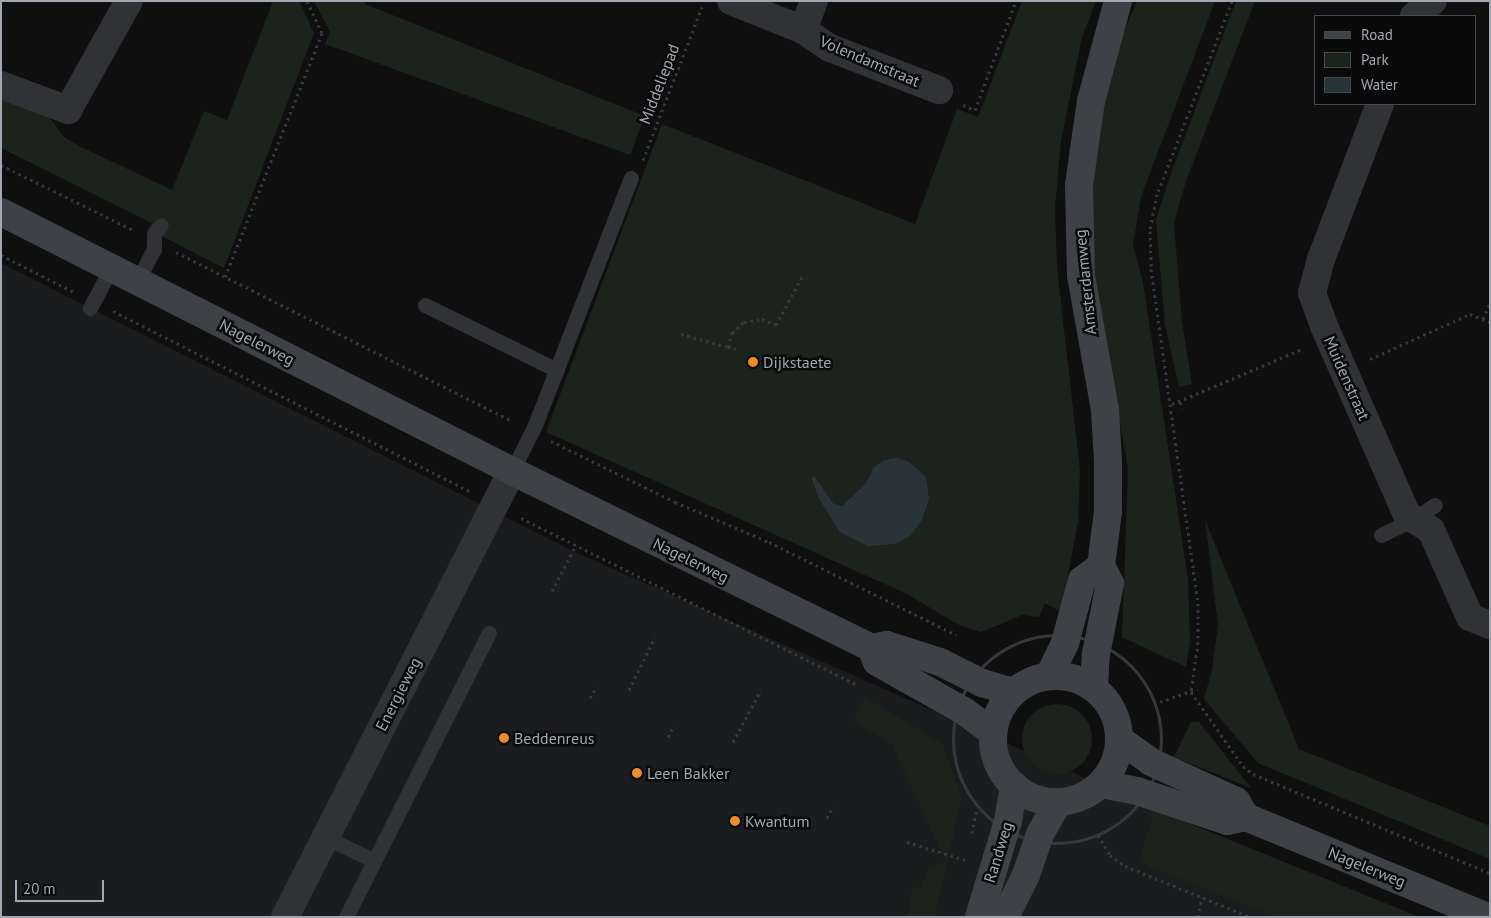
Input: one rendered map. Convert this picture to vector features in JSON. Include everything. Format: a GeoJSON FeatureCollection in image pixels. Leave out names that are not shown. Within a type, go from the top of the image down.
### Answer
{"type":"FeatureCollection","features":[{"type":"Feature","properties":{"kind":"main road","name":"Amsterdamweg"},"geometry":{"type":"LineString","coordinates":[[1094,688],[1096,654],[1110,583],[1101,566],[1108,512],[1107,437],[1081,274],[1079,185],[1091,102],[1118,1]]}},
{"type":"Feature","properties":{"kind":"main road","name":"Nagelerweg"},"geometry":{"type":"LineString","coordinates":[[1,212],[512,471],[871,648],[887,645],[940,662],[982,683],[1014,692]]}},
{"type":"Feature","properties":{"kind":"main road"},"geometry":{"type":"LineString","coordinates":[[1049,676],[1065,643],[1082,580],[1101,566]]}},
{"type":"Feature","properties":{"kind":"main road","name":"Nagelerweg"},"geometry":{"type":"LineString","coordinates":[[871,648],[877,662],[964,711],[994,733]]}},
{"type":"Feature","properties":{"kind":"main road"},"geometry":{"type":"LineString","coordinates":[[1049,676],[1072,678],[1094,688],[1113,711],[1120,740],[1115,764],[1101,784],[1081,798],[1058,803],[1034,799],[1014,786],[997,762],[994,733],[1000,710],[1014,692],[1031,682],[1049,676]]}},
{"type":"Feature","properties":{"kind":"main road","name":"Nagelerweg"},"geometry":{"type":"LineString","coordinates":[[1120,740],[1151,762],[1236,801],[1246,817]]}},
{"type":"Feature","properties":{"kind":"main road","name":"Nagelerweg"},"geometry":{"type":"LineString","coordinates":[[1101,784],[1136,791],[1227,821],[1246,817],[1487,917]]}},
{"type":"Feature","properties":{"kind":"main road","name":"Randweg"},"geometry":{"type":"LineString","coordinates":[[979,917],[1008,821],[1014,786]]}},
{"type":"Feature","properties":{"kind":"main road","name":"Randweg"},"geometry":{"type":"LineString","coordinates":[[1005,917],[1026,875],[1040,834],[1058,803]]}},
{"type":"Feature","properties":{"kind":"street"},"geometry":{"type":"LineString","coordinates":[[1,85],[68,110],[129,1]]}},
{"type":"Feature","properties":{"kind":"street","name":"Volendamstraat"},"geometry":{"type":"LineString","coordinates":[[731,1],[802,30],[830,48],[947,96]]}},
{"type":"Feature","properties":{"kind":"street","name":"Volendamstraat"},"geometry":{"type":"LineString","coordinates":[[802,30],[814,1]]}},
{"type":"Feature","properties":{"kind":"street","name":"Muidenstraat"},"geometry":{"type":"LineString","coordinates":[[1380,105],[1321,260],[1312,293],[1407,515],[1425,512],[1431,530],[1470,617],[1490,624]]}},
{"type":"Feature","properties":{"kind":"street","name":"Energieweg"},"geometry":{"type":"LineString","coordinates":[[285,917],[512,471]]}},
{"type":"Feature","properties":{"kind":"lane"},"geometry":{"type":"LineString","coordinates":[[512,471],[535,425],[631,178]]}},
{"type":"Feature","properties":{"kind":"lane"},"geometry":{"type":"LineString","coordinates":[[138,281],[154,249],[154,234],[162,225]]}},
{"type":"Feature","properties":{"kind":"lane"},"geometry":{"type":"LineString","coordinates":[[92,305],[111,268]]}},
{"type":"Feature","properties":{"kind":"lane"},"geometry":{"type":"LineString","coordinates":[[425,304],[557,370]]}},
{"type":"Feature","properties":{"kind":"lane"},"geometry":{"type":"LineString","coordinates":[[1381,535],[1425,512]]}},
{"type":"Feature","properties":{"kind":"lane"},"geometry":{"type":"LineString","coordinates":[[346,917],[373,860],[489,633]]}},
{"type":"Feature","properties":{"kind":"lane"},"geometry":{"type":"LineString","coordinates":[[325,837],[373,860]]}},
{"type":"Feature","properties":{"kind":"path"},"geometry":{"type":"LineString","coordinates":[[225,277],[322,33],[307,1]]}},
{"type":"Feature","properties":{"kind":"path"},"geometry":{"type":"LineString","coordinates":[[947,96],[975,110],[1016,1]]}},
{"type":"Feature","properties":{"kind":"path"},"geometry":{"type":"LineString","coordinates":[[1232,1],[1152,213],[1151,268],[1172,404],[1198,603],[1198,642],[1191,692],[1242,766],[1253,774],[1490,873]]}},
{"type":"Feature","properties":{"kind":"path","name":"Middeliepad"},"geometry":{"type":"LineString","coordinates":[[641,165],[704,2]]}},
{"type":"Feature","properties":{"kind":"path"},"geometry":{"type":"LineString","coordinates":[[1,164],[521,426]]}},
{"type":"Feature","properties":{"kind":"path"},"geometry":{"type":"LineString","coordinates":[[1,255],[92,305],[476,495]]}},
{"type":"Feature","properties":{"kind":"path"},"geometry":{"type":"LineString","coordinates":[[728,348],[732,333],[744,322],[762,319],[776,325],[802,277]]}},
{"type":"Feature","properties":{"kind":"path"},"geometry":{"type":"LineString","coordinates":[[1483,319],[1490,304]]}},
{"type":"Feature","properties":{"kind":"path"},"geometry":{"type":"LineString","coordinates":[[1366,361],[1470,314],[1490,322]]}},
{"type":"Feature","properties":{"kind":"path"},"geometry":{"type":"LineString","coordinates":[[681,334],[736,349]]}},
{"type":"Feature","properties":{"kind":"path"},"geometry":{"type":"LineString","coordinates":[[1172,404],[1307,347]]}},
{"type":"Feature","properties":{"kind":"path"},"geometry":{"type":"LineString","coordinates":[[1180,402],[1182,409]]}},
{"type":"Feature","properties":{"kind":"path"},"geometry":{"type":"LineString","coordinates":[[543,437],[675,502],[769,542],[958,636]]}},
{"type":"Feature","properties":{"kind":"path"},"geometry":{"type":"LineString","coordinates":[[514,514],[863,687]]}},
{"type":"Feature","properties":{"kind":"path"},"geometry":{"type":"LineString","coordinates":[[552,591],[576,545]]}},
{"type":"Feature","properties":{"kind":"path"},"geometry":{"type":"LineString","coordinates":[[996,655],[1018,643],[1056,636]]}},
{"type":"Feature","properties":{"kind":"path"},"geometry":{"type":"LineString","coordinates":[[629,690],[655,637]]}},
{"type":"Feature","properties":{"kind":"path"},"geometry":{"type":"LineString","coordinates":[[1109,649],[1137,673],[1154,704],[1161,734],[1160,754]]}},
{"type":"Feature","properties":{"kind":"path"},"geometry":{"type":"LineString","coordinates":[[590,698],[596,687]]}},
{"type":"Feature","properties":{"kind":"path"},"geometry":{"type":"LineString","coordinates":[[1154,704],[1198,689]]}},
{"type":"Feature","properties":{"kind":"path"},"geometry":{"type":"LineString","coordinates":[[734,742],[761,690]]}},
{"type":"Feature","properties":{"kind":"path"},"geometry":{"type":"LineString","coordinates":[[668,737],[674,726]]}},
{"type":"Feature","properties":{"kind":"path"},"geometry":{"type":"LineString","coordinates":[[953,737],[960,779],[978,807],[997,824]]}},
{"type":"Feature","properties":{"kind":"path"},"geometry":{"type":"LineString","coordinates":[[1049,843],[1074,842],[1098,835],[1124,818],[1139,803]]}},
{"type":"Feature","properties":{"kind":"path"},"geometry":{"type":"LineString","coordinates":[[827,818],[833,806]]}},
{"type":"Feature","properties":{"kind":"path"},"geometry":{"type":"LineString","coordinates":[[972,830],[978,807]]}},
{"type":"Feature","properties":{"kind":"path"},"geometry":{"type":"LineString","coordinates":[[1098,835],[1119,863],[1250,917]]}},
{"type":"Feature","properties":{"kind":"path"},"geometry":{"type":"LineString","coordinates":[[906,842],[966,860]]}},
{"type":"Feature","properties":{"kind":"path"},"geometry":{"type":"LineString","coordinates":[[1198,917],[1202,897]]}},
{"type":"Feature","properties":{"kind":"shaded area"},"geometry":{"type":"Polygon","coordinates":[[[1,263],[577,553],[1399,917],[1,917],[1,263]]]}},
{"type":"Feature","properties":{"kind":"green space"},"geometry":{"type":"Polygon","coordinates":[[[273,1],[299,1],[314,33],[224,268],[148,229],[152,223],[1,148],[1,97],[50,118],[64,137],[81,147],[172,190],[204,111],[227,120],[273,1]]]}},
{"type":"Feature","properties":{"kind":"green space"},"geometry":{"type":"Polygon","coordinates":[[[314,1],[365,1],[365,4],[645,116],[630,155],[325,44],[330,32],[314,1]]]}},
{"type":"Feature","properties":{"kind":"green space"},"geometry":{"type":"Polygon","coordinates":[[[1022,1],[1096,1],[1082,37],[1061,141],[1055,209],[1057,267],[1080,471],[1078,522],[1061,612],[1045,603],[1039,617],[1022,615],[981,632],[959,625],[905,593],[546,432],[662,124],[915,224],[957,109],[978,117],[1022,1]],[[874,467],[866,483],[842,506],[833,503],[815,477],[811,479],[819,499],[868,546],[874,467]]]}},
{"type":"Feature","properties":{"kind":"green space"},"geometry":{"type":"Polygon","coordinates":[[[1137,1],[1215,1],[1141,197],[1133,245],[1143,282],[1188,579],[1190,642],[1186,667],[1122,637],[1128,468],[1103,332],[1093,259],[1090,208],[1106,75],[1137,1]]]}},
{"type":"Feature","properties":{"kind":"green space"},"geometry":{"type":"Polygon","coordinates":[[[1236,1],[1255,1],[1186,181],[1174,223],[1182,322],[1192,384],[1179,387],[1165,325],[1156,220],[1170,176],[1236,1]]]}},
{"type":"Feature","properties":{"kind":"green space"},"geometry":{"type":"Polygon","coordinates":[[[1205,520],[1299,749],[1490,826],[1490,859],[1258,763],[1204,699],[1212,670],[1218,625],[1205,520]]]}},
{"type":"Feature","properties":{"kind":"green space"},"geometry":{"type":"Polygon","coordinates":[[[865,697],[942,744],[962,796],[935,917],[907,917],[913,886],[919,889],[929,869],[946,861],[891,743],[853,722],[865,697]]]}},
{"type":"Feature","properties":{"kind":"green space"},"geometry":{"type":"Polygon","coordinates":[[[1050,704],[1064,704],[1077,710],[1086,719],[1092,732],[1090,752],[1082,764],[1064,774],[1050,774],[1037,768],[1028,759],[1022,746],[1022,732],[1028,719],[1037,710],[1050,704]]]}},
{"type":"Feature","properties":{"kind":"green space"},"geometry":{"type":"Polygon","coordinates":[[[1191,722],[1199,722],[1251,788],[1174,757],[1191,722]]]}},
{"type":"Feature","properties":{"kind":"green space"},"geometry":{"type":"Polygon","coordinates":[[[1154,809],[1419,917],[1276,917],[1149,867],[1140,860],[1154,809]]]}},
{"type":"Feature","properties":{"kind":"water"},"geometry":{"type":"Polygon","coordinates":[[[897,458],[909,462],[926,477],[929,499],[922,520],[910,536],[895,544],[868,546],[840,532],[819,499],[811,478],[815,477],[833,503],[842,506],[866,483],[874,467],[884,460],[897,458]]]}},
{"type":"Feature","properties":{"kind":"place","name":"Dijkstaete"},"geometry":{"type":"Point","coordinates":[753,362]}},
{"type":"Feature","properties":{"kind":"place","name":"Beddenreus"},"geometry":{"type":"Point","coordinates":[504,738]}},
{"type":"Feature","properties":{"kind":"place","name":"Leen Bakker"},"geometry":{"type":"Point","coordinates":[637,773]}},
{"type":"Feature","properties":{"kind":"place","name":"Kwantum"},"geometry":{"type":"Point","coordinates":[735,821]}}]}
